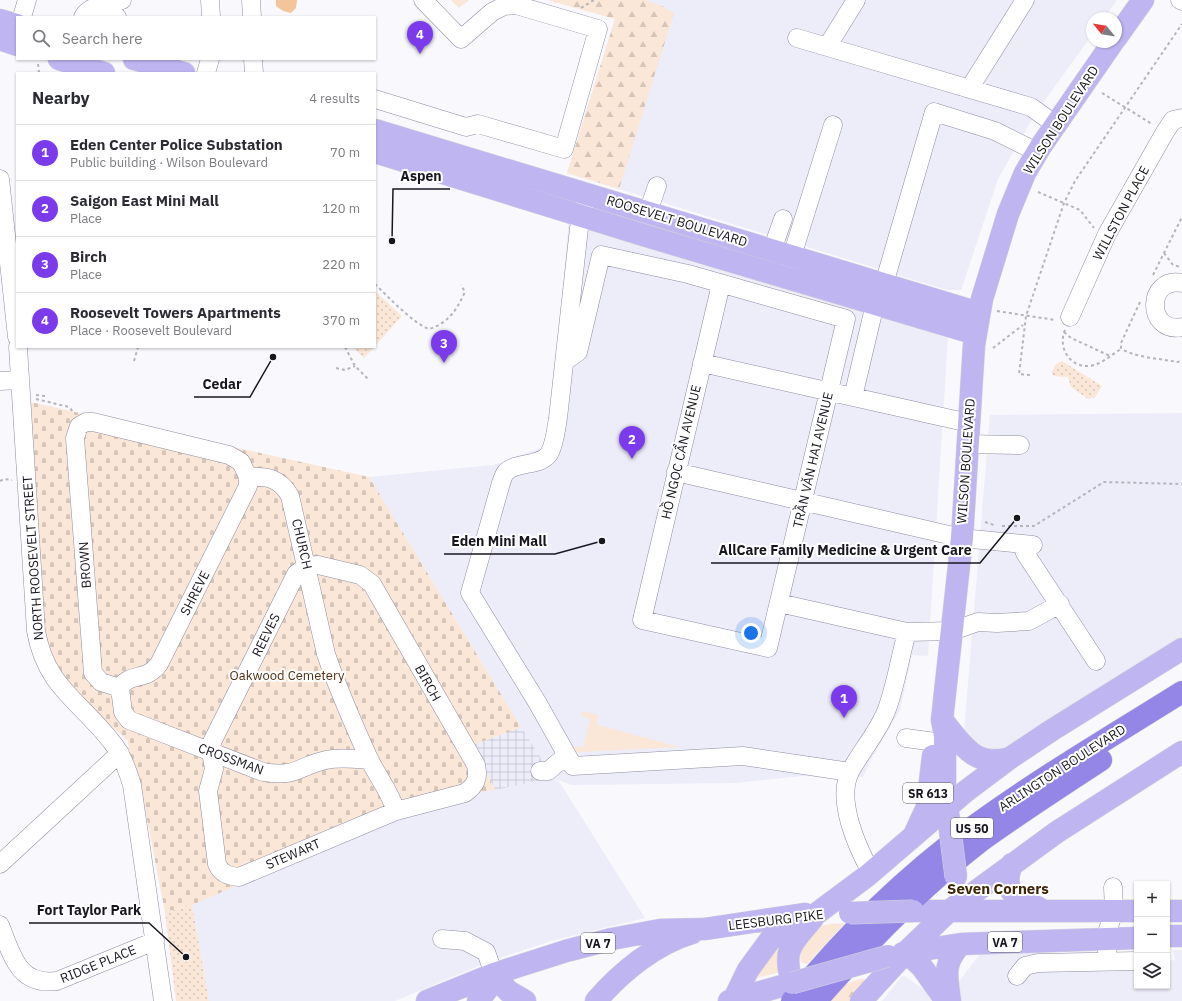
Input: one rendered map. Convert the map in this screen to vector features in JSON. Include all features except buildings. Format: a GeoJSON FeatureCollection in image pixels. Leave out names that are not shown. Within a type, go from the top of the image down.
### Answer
{"type":"FeatureCollection","features":[{"type":"Feature","properties":{"kind":"highway","name":"ARLINGTON BOULEVARD"},"geometry":{"type":"LineString","coordinates":[[792,992],[904,884],[972,828],[1020,793],[1182,692]]}},
{"type":"Feature","properties":{"kind":"highway","name":"ARLINGTON BOULEVARD"},"geometry":{"type":"LineString","coordinates":[[816,1001],[864,947],[924,889],[981,841],[1042,798],[1182,709]]}},
{"type":"Feature","properties":{"kind":"main road"},"geometry":{"type":"LineString","coordinates":[[1122,30],[1143,0]]}},
{"type":"Feature","properties":{"kind":"main road"},"geometry":{"type":"LineString","coordinates":[[7,26],[16,43]]}},
{"type":"Feature","properties":{"kind":"main road","name":"WILSON BOULEVARD"},"geometry":{"type":"LineString","coordinates":[[949,911],[956,892],[956,877],[944,779],[945,736],[942,720],[962,538],[968,433],[976,334],[988,312],[1008,214],[1025,173],[1037,152],[1109,48]]}},
{"type":"Feature","properties":{"kind":"main road"},"geometry":{"type":"LineString","coordinates":[[138,60],[180,72]]}},
{"type":"Feature","properties":{"kind":"main road"},"geometry":{"type":"LineString","coordinates":[[48,62],[99,72]]}},
{"type":"Feature","properties":{"kind":"main road","name":"ROOSEVELT BOULEVARD"},"geometry":{"type":"LineString","coordinates":[[376,130],[786,277],[976,334]]}},
{"type":"Feature","properties":{"kind":"main road","name":"ROOSEVELT BOULEVARD"},"geometry":{"type":"LineString","coordinates":[[376,152],[585,204],[648,212],[884,284],[988,312]]}},
{"type":"Feature","properties":{"kind":"main road"},"geometry":{"type":"LineString","coordinates":[[732,1001],[748,970],[770,940],[791,925],[816,914],[871,872],[947,807],[1010,758],[1182,649]]}},
{"type":"Feature","properties":{"kind":"main road"},"geometry":{"type":"LineString","coordinates":[[942,720],[975,756],[985,761],[994,762],[1010,758]]}},
{"type":"Feature","properties":{"kind":"main road","name":"SR 613"},"geometry":{"type":"LineString","coordinates":[[910,840],[921,822],[927,807],[935,742],[942,720]]}},
{"type":"Feature","properties":{"kind":"main road"},"geometry":{"type":"LineString","coordinates":[[861,1001],[897,954],[949,911],[979,891],[1012,864],[1057,832],[1182,752]]}},
{"type":"Feature","properties":{"kind":"main road"},"geometry":{"type":"LineString","coordinates":[[1012,864],[1008,876],[1008,883],[1014,895],[1046,911]]}},
{"type":"Feature","properties":{"kind":"main road","name":"LEESBURG PIKE"},"geometry":{"type":"LineString","coordinates":[[427,1001],[494,974],[566,951],[660,930],[705,929],[816,914],[913,911],[1134,911]]}},
{"type":"Feature","properties":{"kind":"main road"},"geometry":{"type":"LineString","coordinates":[[1170,911],[1182,911]]}},
{"type":"Feature","properties":{"kind":"main road"},"geometry":{"type":"LineString","coordinates":[[792,992],[787,966],[787,954],[816,914]]}},
{"type":"Feature","properties":{"kind":"main road"},"geometry":{"type":"LineString","coordinates":[[596,1001],[614,982],[641,960],[686,935],[705,929]]}},
{"type":"Feature","properties":{"kind":"main road"},"geometry":{"type":"LineString","coordinates":[[1170,936],[1182,936]]}},
{"type":"Feature","properties":{"kind":"main road","name":"VA 7"},"geometry":{"type":"LineString","coordinates":[[732,1001],[792,992],[897,954],[961,944],[1059,951],[1105,939],[1134,938]]}},
{"type":"Feature","properties":{"kind":"main road"},"geometry":{"type":"LineString","coordinates":[[950,1001],[946,977],[947,966],[953,953],[961,944]]}},
{"type":"Feature","properties":{"kind":"main road"},"geometry":{"type":"LineString","coordinates":[[897,954],[922,967],[946,1001]]}},
{"type":"Feature","properties":{"kind":"main road"},"geometry":{"type":"LineString","coordinates":[[478,1001],[490,986],[494,974]]}},
{"type":"Feature","properties":{"kind":"main road"},"geometry":{"type":"LineString","coordinates":[[494,974],[508,991],[525,1001]]}},
{"type":"Feature","properties":{"kind":"street"},"geometry":{"type":"LineString","coordinates":[[7,26],[27,0]]}},
{"type":"Feature","properties":{"kind":"street"},"geometry":{"type":"LineString","coordinates":[[87,13],[122,0]]}},
{"type":"Feature","properties":{"kind":"street"},"geometry":{"type":"LineString","coordinates":[[210,0],[211,16]]}},
{"type":"Feature","properties":{"kind":"street"},"geometry":{"type":"LineString","coordinates":[[251,0],[252,16]]}},
{"type":"Feature","properties":{"kind":"street"},"geometry":{"type":"LineString","coordinates":[[376,99],[466,127],[478,124],[564,149],[598,30],[516,5],[504,6],[492,12],[461,39],[423,0]]}},
{"type":"Feature","properties":{"kind":"street"},"geometry":{"type":"LineString","coordinates":[[827,47],[856,0]]}},
{"type":"Feature","properties":{"kind":"street"},"geometry":{"type":"LineString","coordinates":[[969,89],[1025,0]]}},
{"type":"Feature","properties":{"kind":"street"},"geometry":{"type":"LineString","coordinates":[[87,13],[110,16]]}},
{"type":"Feature","properties":{"kind":"street"},"geometry":{"type":"LineString","coordinates":[[797,38],[1031,107],[1056,124]]}},
{"type":"Feature","properties":{"kind":"street"},"geometry":{"type":"LineString","coordinates":[[206,72],[210,60]]}},
{"type":"Feature","properties":{"kind":"street"},"geometry":{"type":"LineString","coordinates":[[253,60],[254,72]]}},
{"type":"Feature","properties":{"kind":"street"},"geometry":{"type":"LineString","coordinates":[[884,284],[934,112],[995,131],[1037,152]]}},
{"type":"Feature","properties":{"kind":"street","name":"WILLSTON PLACE"},"geometry":{"type":"LineString","coordinates":[[1067,324],[1106,237],[1165,131],[1173,120],[1182,118]]}},
{"type":"Feature","properties":{"kind":"street"},"geometry":{"type":"LineString","coordinates":[[782,253],[833,125]]}},
{"type":"Feature","properties":{"kind":"street"},"geometry":{"type":"LineString","coordinates":[[0,183],[16,328]]}},
{"type":"Feature","properties":{"kind":"street"},"geometry":{"type":"LineString","coordinates":[[648,212],[657,186]]}},
{"type":"Feature","properties":{"kind":"street"},"geometry":{"type":"LineString","coordinates":[[585,204],[558,418],[552,448],[548,455],[538,462],[519,466],[506,472],[501,483],[470,593],[537,702],[573,766],[743,756],[850,772]]}},
{"type":"Feature","properties":{"kind":"street"},"geometry":{"type":"LineString","coordinates":[[784,219],[782,253],[786,277]]}},
{"type":"Feature","properties":{"kind":"street"},"geometry":{"type":"LineString","coordinates":[[564,361],[578,352],[601,255],[688,274],[721,284]]}},
{"type":"Feature","properties":{"kind":"street"},"geometry":{"type":"LineString","coordinates":[[1182,283],[1172,283],[1160,290],[1156,295],[1154,308],[1160,320],[1165,324],[1171,327],[1182,327]]}},
{"type":"Feature","properties":{"kind":"street","name":"TRẦN VĂN HAI AVENUE"},"geometry":{"type":"LineString","coordinates":[[721,284],[846,319],[768,648]]}},
{"type":"Feature","properties":{"kind":"street","name":"HỒ NGỌC CẨN AVENUE"},"geometry":{"type":"LineString","coordinates":[[721,284],[642,620],[768,648]]}},
{"type":"Feature","properties":{"kind":"street"},"geometry":{"type":"LineString","coordinates":[[853,397],[875,304]]}},
{"type":"Feature","properties":{"kind":"street","name":"NORTH ROOSEVELT STREET"},"geometry":{"type":"LineString","coordinates":[[18,348],[35,615],[39,647],[48,669],[59,685],[116,747],[132,785],[163,1001]]}},
{"type":"Feature","properties":{"kind":"street"},"geometry":{"type":"LineString","coordinates":[[702,363],[853,397],[968,433],[1020,445]]}},
{"type":"Feature","properties":{"kind":"street"},"geometry":{"type":"LineString","coordinates":[[0,381],[20,380]]}},
{"type":"Feature","properties":{"kind":"street"},"geometry":{"type":"LineString","coordinates":[[79,426],[86,422],[93,422],[229,455],[241,462],[248,476]]}},
{"type":"Feature","properties":{"kind":"street","name":"BROWN"},"geometry":{"type":"LineString","coordinates":[[79,426],[75,438],[93,673],[101,682],[120,688]]}},
{"type":"Feature","properties":{"kind":"street"},"geometry":{"type":"LineString","coordinates":[[676,472],[962,538],[1028,545],[1025,553],[1060,604],[1096,661]]}},
{"type":"Feature","properties":{"kind":"street","name":"CHURCH"},"geometry":{"type":"LineString","coordinates":[[248,476],[269,477],[279,481],[286,488],[290,496],[326,654],[370,760],[388,789],[396,811]]}},
{"type":"Feature","properties":{"kind":"street","name":"SHREVE"},"geometry":{"type":"LineString","coordinates":[[120,688],[128,680],[147,675],[154,671],[159,664],[248,486],[248,476]]}},
{"type":"Feature","properties":{"kind":"street","name":"REEVES"},"geometry":{"type":"LineString","coordinates":[[211,752],[212,742],[293,581],[301,570],[307,566]]}},
{"type":"Feature","properties":{"kind":"street","name":"BIRCH"},"geometry":{"type":"LineString","coordinates":[[307,566],[318,566],[360,575],[372,584],[476,765],[477,781]]}},
{"type":"Feature","properties":{"kind":"street"},"geometry":{"type":"LineString","coordinates":[[779,603],[907,632],[952,631],[978,622],[996,623],[1029,621],[1060,604]]}},
{"type":"Feature","properties":{"kind":"street"},"geometry":{"type":"LineString","coordinates":[[871,872],[864,859],[846,806],[845,790],[850,772],[887,710],[907,632]]}},
{"type":"Feature","properties":{"kind":"street"},"geometry":{"type":"LineString","coordinates":[[0,864],[116,747],[129,720],[123,712],[120,688]]}},
{"type":"Feature","properties":{"kind":"street","name":"CROSSMAN"},"geometry":{"type":"LineString","coordinates":[[129,720],[263,772],[277,775],[289,774],[327,759],[370,760]]}},
{"type":"Feature","properties":{"kind":"street"},"geometry":{"type":"LineString","coordinates":[[906,738],[935,742]]}},
{"type":"Feature","properties":{"kind":"street","name":"STEWART"},"geometry":{"type":"LineString","coordinates":[[211,752],[214,769],[208,791],[217,864],[222,873],[239,877],[396,811],[465,793],[473,788],[477,781]]}},
{"type":"Feature","properties":{"kind":"street"},"geometry":{"type":"LineString","coordinates":[[540,771],[548,771],[567,755]]}},
{"type":"Feature","properties":{"kind":"street"},"geometry":{"type":"LineString","coordinates":[[1109,961],[1105,939],[1114,911],[1113,887]]}},
{"type":"Feature","properties":{"kind":"street","name":"RIDGE PLACE"},"geometry":{"type":"LineString","coordinates":[[0,925],[16,963],[22,971],[30,978],[47,982],[57,981],[155,941]]}},
{"type":"Feature","properties":{"kind":"street"},"geometry":{"type":"LineString","coordinates":[[442,939],[465,940],[486,952],[494,974]]}},
{"type":"Feature","properties":{"kind":"street"},"geometry":{"type":"LineString","coordinates":[[1017,976],[1025,966],[1059,951],[1083,962],[1134,961]]}},
{"type":"Feature","properties":{"kind":"path"},"geometry":{"type":"LineString","coordinates":[[1030,374],[1019,374],[1023,325],[1064,203],[1075,181],[1182,24]]}},
{"type":"Feature","properties":{"kind":"path"},"geometry":{"type":"LineString","coordinates":[[40,72],[48,62]]}},
{"type":"Feature","properties":{"kind":"path"},"geometry":{"type":"LineString","coordinates":[[1102,93],[1165,131]]}},
{"type":"Feature","properties":{"kind":"path"},"geometry":{"type":"LineString","coordinates":[[1038,192],[1080,210],[1086,216],[1091,226],[1106,237]]}},
{"type":"Feature","properties":{"kind":"path"},"geometry":{"type":"LineString","coordinates":[[1164,253],[1173,265],[1182,268]]}},
{"type":"Feature","properties":{"kind":"path"},"geometry":{"type":"LineString","coordinates":[[376,285],[413,318],[429,329],[445,322],[454,314],[465,292],[461,285]]}},
{"type":"Feature","properties":{"kind":"path"},"geometry":{"type":"LineString","coordinates":[[988,312],[1056,320],[1067,324]]}},
{"type":"Feature","properties":{"kind":"path"},"geometry":{"type":"LineString","coordinates":[[1067,324],[1064,348],[1067,357],[1077,364],[1087,366],[1099,363],[1121,348]]}},
{"type":"Feature","properties":{"kind":"path"},"geometry":{"type":"LineString","coordinates":[[1067,324],[1071,338],[1110,356]]}},
{"type":"Feature","properties":{"kind":"path"},"geometry":{"type":"LineString","coordinates":[[993,348],[1023,325]]}},
{"type":"Feature","properties":{"kind":"path"},"geometry":{"type":"LineString","coordinates":[[134,361],[138,348]]}},
{"type":"Feature","properties":{"kind":"path"},"geometry":{"type":"LineString","coordinates":[[346,348],[355,366],[369,380]]}},
{"type":"Feature","properties":{"kind":"path"},"geometry":{"type":"LineString","coordinates":[[336,368],[345,370],[355,366]]}},
{"type":"Feature","properties":{"kind":"path"},"geometry":{"type":"LineString","coordinates":[[35,395],[45,396]]}},
{"type":"Feature","properties":{"kind":"path"},"geometry":{"type":"LineString","coordinates":[[35,399],[69,407],[79,426]]}},
{"type":"Feature","properties":{"kind":"path"},"geometry":{"type":"LineString","coordinates":[[985,522],[995,526],[1034,526],[1104,482],[1182,484]]}},
{"type":"Feature","properties":{"kind":"shaded area"},"geometry":{"type":"Polygon","coordinates":[[[276,0],[297,0],[296,8],[291,13],[283,11],[276,6],[276,0]]]}},
{"type":"Feature","properties":{"kind":"shaded area"},"geometry":{"type":"Polygon","coordinates":[[[611,0],[1117,0],[1108,12],[1086,12],[1086,43],[1035,114],[998,179],[961,290],[947,290],[567,173],[620,3],[611,0]]]}},
{"type":"Feature","properties":{"kind":"shaded area"},"geometry":{"type":"Polygon","coordinates":[[[569,218],[948,336],[928,656],[912,655],[900,710],[872,758],[863,777],[802,776],[735,783],[572,785],[554,779],[560,783],[645,918],[551,941],[488,962],[395,1001],[209,1001],[192,905],[356,834],[479,792],[550,777],[369,477],[493,465],[549,445],[569,218]]]}},
{"type":"Feature","properties":{"kind":"shaded area"},"geometry":{"type":"Polygon","coordinates":[[[1182,413],[1182,640],[1010,750],[987,756],[964,732],[990,415],[1182,413]]]}},
{"type":"Feature","properties":{"kind":"shaded area"},"geometry":{"type":"Polygon","coordinates":[[[521,727],[544,763],[551,778],[495,790],[473,745],[521,727]]]}},
{"type":"Feature","properties":{"kind":"shaded area"},"geometry":{"type":"Polygon","coordinates":[[[1173,950],[1182,950],[1182,1001],[961,1001],[954,988],[980,954],[1098,952],[1134,962],[1134,989],[1170,989],[1170,961],[1175,960],[1173,950]]]}},
{"type":"Feature","properties":{"kind":"shaded area"},"geometry":{"type":"Polygon","coordinates":[[[903,975],[926,991],[931,1001],[882,1001],[903,975]]]}},
{"type":"Feature","properties":{"kind":"green space"},"geometry":{"type":"Polygon","coordinates":[[[451,0],[469,0],[459,8],[451,0]]]}},
{"type":"Feature","properties":{"kind":"green space"},"geometry":{"type":"Polygon","coordinates":[[[547,0],[646,0],[662,6],[674,13],[619,189],[567,173],[615,19],[547,0]]]}},
{"type":"Feature","properties":{"kind":"green space"},"geometry":{"type":"Polygon","coordinates":[[[376,292],[402,316],[376,345],[376,292]]]}},
{"type":"Feature","properties":{"kind":"green space"},"geometry":{"type":"Polygon","coordinates":[[[353,348],[373,348],[364,358],[353,348]]]}},
{"type":"Feature","properties":{"kind":"green space"},"geometry":{"type":"Polygon","coordinates":[[[1062,361],[1102,386],[1095,397],[1088,399],[1071,387],[1068,377],[1054,376],[1051,373],[1056,364],[1062,361]]]}},
{"type":"Feature","properties":{"kind":"green space","name":"Oakwood Cemetery"},"geometry":{"type":"Polygon","coordinates":[[[30,402],[369,477],[521,727],[473,745],[495,790],[479,792],[356,834],[192,905],[165,912],[140,785],[130,754],[128,741],[86,703],[66,680],[58,669],[50,653],[44,633],[30,402]]]}},
{"type":"Feature","properties":{"kind":"green space"},"geometry":{"type":"Polygon","coordinates":[[[582,711],[598,715],[597,725],[680,747],[578,752],[577,760],[572,746],[583,747],[590,719],[581,715],[582,711]]]}},
{"type":"Feature","properties":{"kind":"green space"},"geometry":{"type":"Polygon","coordinates":[[[192,905],[209,1001],[176,1001],[165,912],[192,905]]]}},
{"type":"Feature","properties":{"kind":"green space"},"geometry":{"type":"Polygon","coordinates":[[[845,923],[807,964],[801,962],[801,951],[809,937],[824,925],[845,923]]]}},
{"type":"Feature","properties":{"kind":"green space"},"geometry":{"type":"Polygon","coordinates":[[[787,937],[781,972],[752,979],[787,937]]]}},
{"type":"Feature","properties":{"kind":"green space"},"geometry":{"type":"Polygon","coordinates":[[[863,978],[865,982],[850,1001],[828,1001],[841,986],[863,978]]]}},
{"type":"Feature","properties":{"kind":"place","name":"Roosevelt Towers Apartments"},"geometry":{"type":"Point","coordinates":[420,54]}},
{"type":"Feature","properties":{"kind":"place","name":"Aspen"},"geometry":{"type":"Point","coordinates":[392,241]}},
{"type":"Feature","properties":{"kind":"place","name":"Cedar"},"geometry":{"type":"Point","coordinates":[273,357]}},
{"type":"Feature","properties":{"kind":"place","name":"Birch"},"geometry":{"type":"Point","coordinates":[444,363]}},
{"type":"Feature","properties":{"kind":"place","name":"Saigon East Mini Mall"},"geometry":{"type":"Point","coordinates":[632,459]}},
{"type":"Feature","properties":{"kind":"place","name":"AllCare Family Medicine & Urgent Care"},"geometry":{"type":"Point","coordinates":[1017,518]}},
{"type":"Feature","properties":{"kind":"place","name":"Eden Mini Mall"},"geometry":{"type":"Point","coordinates":[602,541]}},
{"type":"Feature","properties":{"kind":"place","name":"Eden Center Police Substation"},"geometry":{"type":"Point","coordinates":[844,718]}},
{"type":"Feature","properties":{"kind":"place","name":"Fort Taylor Park"},"geometry":{"type":"Point","coordinates":[186,957]}},
{"type":"Feature","properties":{"kind":"district","name":"Seven Corners"},"geometry":{"type":"Point","coordinates":[998,888]}}]}
